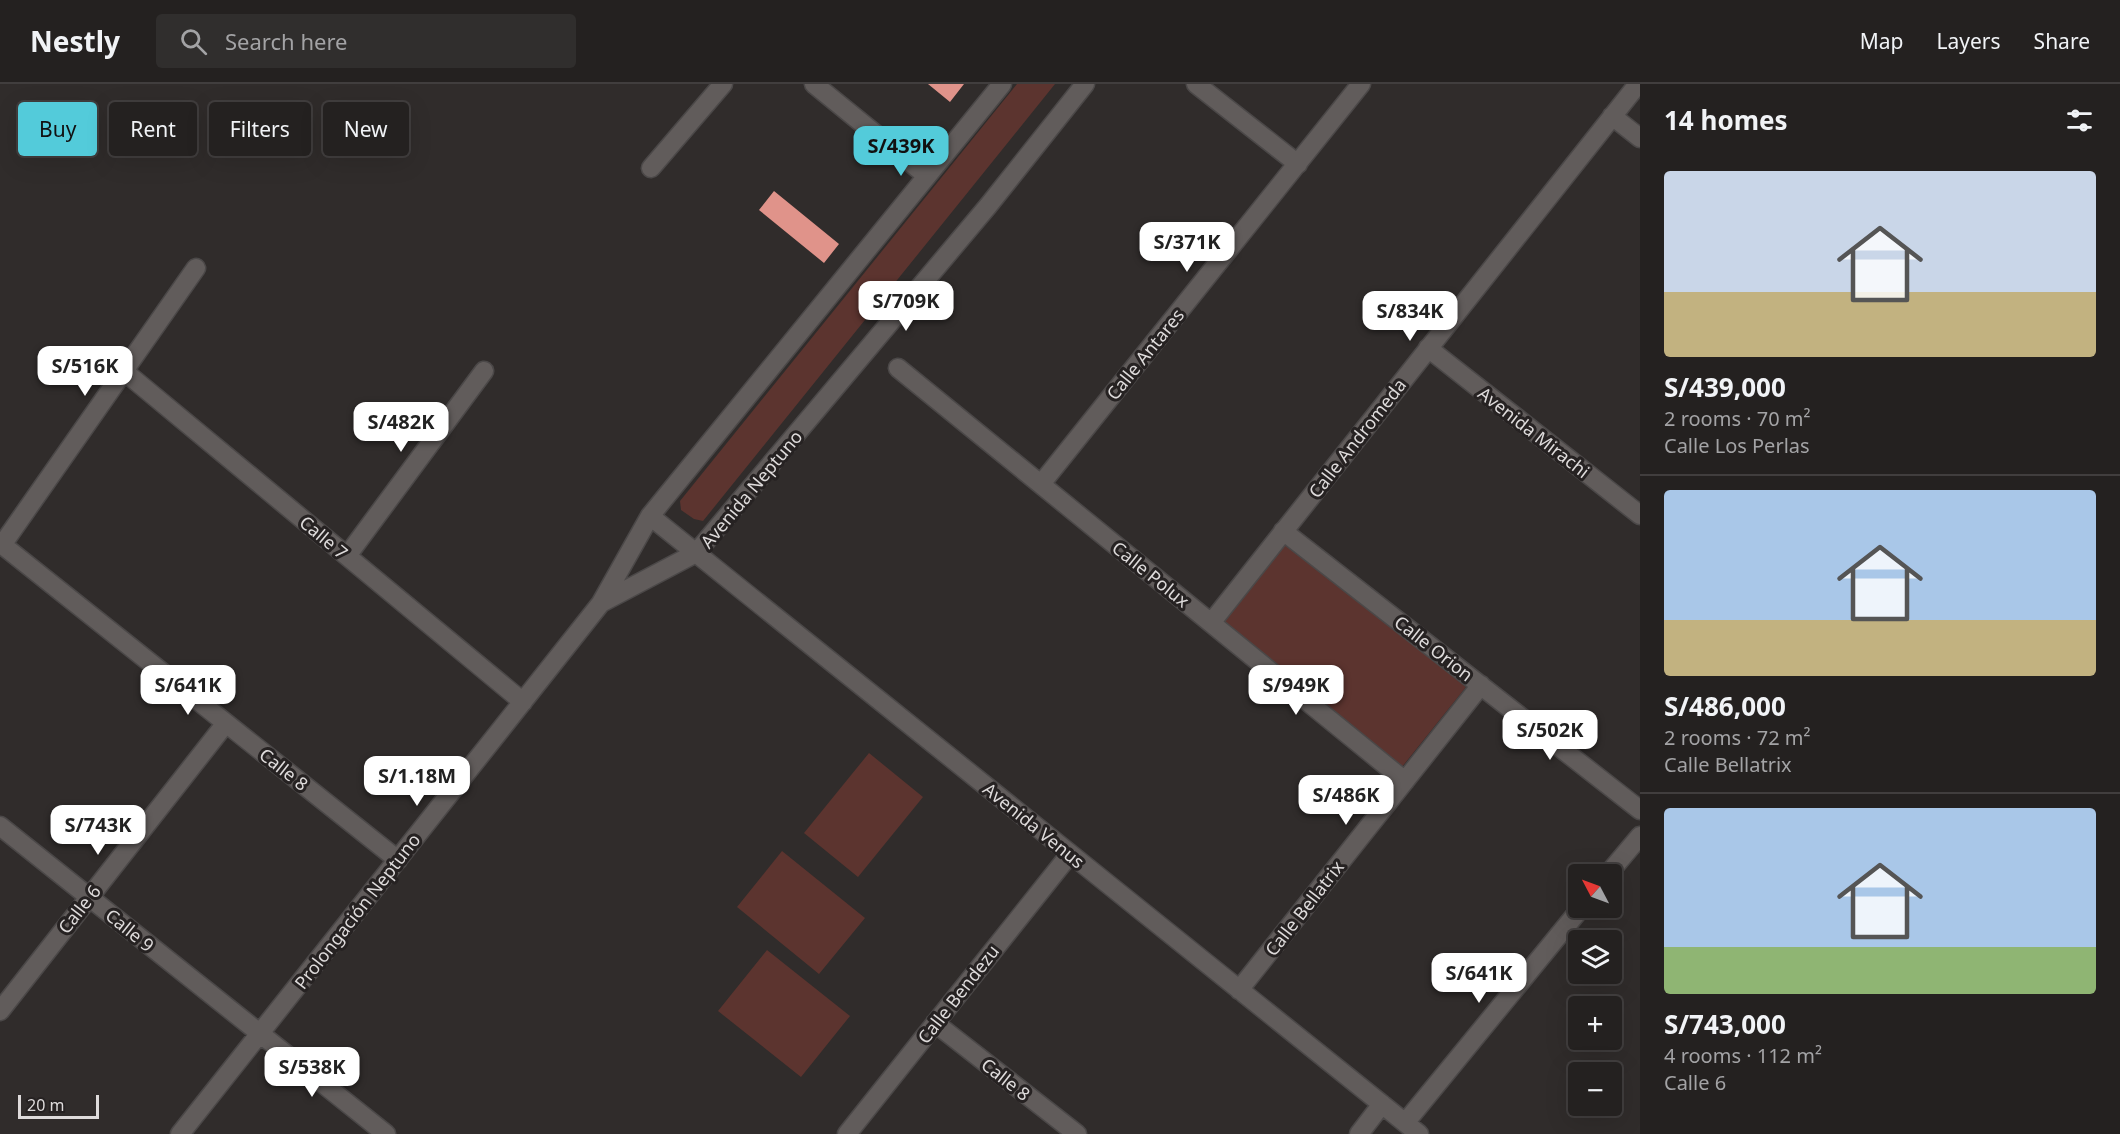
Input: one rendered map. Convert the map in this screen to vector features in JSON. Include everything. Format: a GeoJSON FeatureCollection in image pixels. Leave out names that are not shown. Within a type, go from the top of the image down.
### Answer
{"type":"FeatureCollection","features":[{"type":"Feature","properties":{"kind":"street"},"geometry":{"type":"LineString","coordinates":[[651,168],[723,84]]}},
{"type":"Feature","properties":{"kind":"street"},"geometry":{"type":"LineString","coordinates":[[814,84],[927,176]]}},
{"type":"Feature","properties":{"kind":"street"},"geometry":{"type":"LineString","coordinates":[[602,603],[650,516],[1002,84]]}},
{"type":"Feature","properties":{"kind":"street","name":"Avenida Neptuno"},"geometry":{"type":"LineString","coordinates":[[602,603],[696,554],[987,206],[1085,84]]}},
{"type":"Feature","properties":{"kind":"street"},"geometry":{"type":"LineString","coordinates":[[1196,84],[1298,164]]}},
{"type":"Feature","properties":{"kind":"street","name":"Calle Antares"},"geometry":{"type":"LineString","coordinates":[[1041,484],[1361,84]]}},
{"type":"Feature","properties":{"kind":"street","name":"Calle Andromeda"},"geometry":{"type":"LineString","coordinates":[[1211,623],[1638,84]]}},
{"type":"Feature","properties":{"kind":"street"},"geometry":{"type":"LineString","coordinates":[[1612,116],[1640,138]]}},
{"type":"Feature","properties":{"kind":"street"},"geometry":{"type":"LineString","coordinates":[[1,544],[125,372],[196,268]]}},
{"type":"Feature","properties":{"kind":"street","name":"Avenida Mirachi"},"geometry":{"type":"LineString","coordinates":[[1428,348],[1640,515]]}},
{"type":"Feature","properties":{"kind":"street","name":"Calle Polux"},"geometry":{"type":"LineString","coordinates":[[898,368],[1404,781]]}},
{"type":"Feature","properties":{"kind":"street"},"geometry":{"type":"LineString","coordinates":[[347,556],[484,371]]}},
{"type":"Feature","properties":{"kind":"street","name":"Calle 7"},"geometry":{"type":"LineString","coordinates":[[125,372],[524,702]]}},
{"type":"Feature","properties":{"kind":"street","name":"Avenida Venus"},"geometry":{"type":"LineString","coordinates":[[650,516],[1412,1129]]}},
{"type":"Feature","properties":{"kind":"street","name":"Calle Orion"},"geometry":{"type":"LineString","coordinates":[[1283,531],[1640,810]]}},
{"type":"Feature","properties":{"kind":"street","name":"Calle 8"},"geometry":{"type":"LineString","coordinates":[[1,544],[398,860]]}},
{"type":"Feature","properties":{"kind":"street","name":"Prolongación Neptuno"},"geometry":{"type":"LineString","coordinates":[[180,1134],[602,603]]}},
{"type":"Feature","properties":{"kind":"street","name":"Calle Bellatrix"},"geometry":{"type":"LineString","coordinates":[[1239,990],[1481,684]]}},
{"type":"Feature","properties":{"kind":"street","name":"Calle 6"},"geometry":{"type":"LineString","coordinates":[[0,1011],[226,723]]}},
{"type":"Feature","properties":{"kind":"street","name":"Calle 9"},"geometry":{"type":"LineString","coordinates":[[0,826],[386,1134]]}},
{"type":"Feature","properties":{"kind":"street"},"geometry":{"type":"LineString","coordinates":[[1616,864],[1640,836]]}},
{"type":"Feature","properties":{"kind":"street","name":"Calle Bendezu"},"geometry":{"type":"LineString","coordinates":[[847,1134],[1070,854]]}},
{"type":"Feature","properties":{"kind":"street"},"geometry":{"type":"LineString","coordinates":[[1412,1129],[1573,918]]}},
{"type":"Feature","properties":{"kind":"street","name":"Calle 8"},"geometry":{"type":"LineString","coordinates":[[935,1023],[1077,1134]]}},
{"type":"Feature","properties":{"kind":"street"},"geometry":{"type":"LineString","coordinates":[[1359,1134],[1382,1104]]}},
{"type":"Feature","properties":{"kind":"shaded area"},"geometry":{"type":"Polygon","coordinates":[[[1017,84],[1055,84],[703,521],[694,519],[681,510],[680,501],[1017,84]]]}},
{"type":"Feature","properties":{"kind":"shaded area"},"geometry":{"type":"Polygon","coordinates":[[[1284,541],[1466,687],[1402,767],[1220,621],[1284,541]]]}},
{"type":"Feature","properties":{"kind":"shaded area"},"geometry":{"type":"Polygon","coordinates":[[[869,753],[923,797],[858,877],[804,833],[869,753]]]}},
{"type":"Feature","properties":{"kind":"shaded area"},"geometry":{"type":"Polygon","coordinates":[[[782,851],[865,918],[819,974],[737,907],[782,851]]]}},
{"type":"Feature","properties":{"kind":"shaded area"},"geometry":{"type":"Polygon","coordinates":[[[767,950],[850,1016],[801,1077],[718,1011],[767,950]]]}},
{"type":"Feature","properties":{"kind":"building"},"geometry":{"type":"Polygon","coordinates":[[[928,84],[964,84],[950,102],[928,84]]]}},
{"type":"Feature","properties":{"kind":"building"},"geometry":{"type":"Polygon","coordinates":[[[774,191],[839,244],[824,263],[759,210],[774,191]]]}}]}
